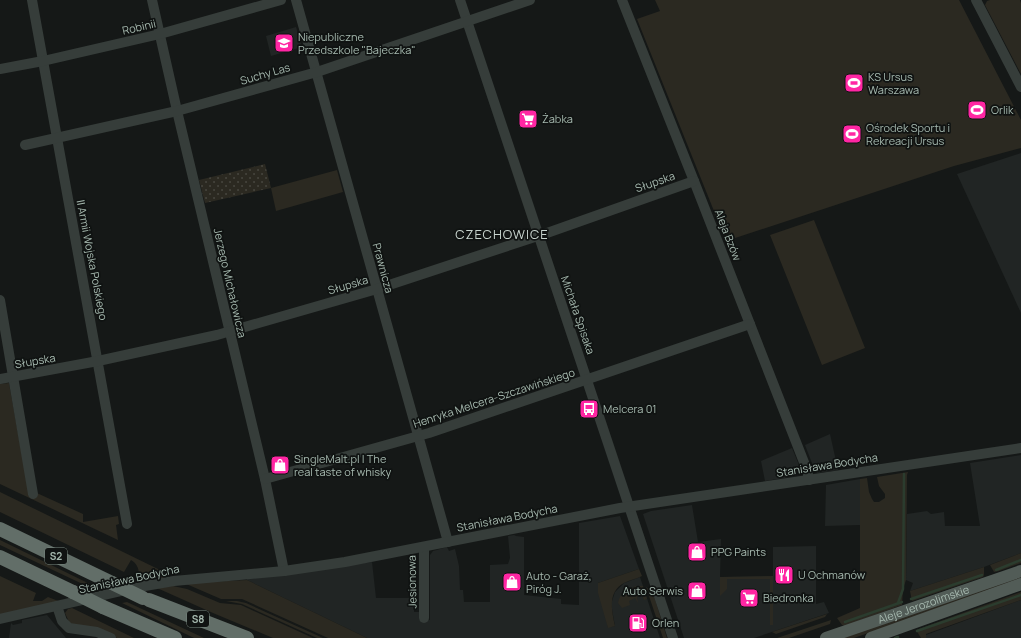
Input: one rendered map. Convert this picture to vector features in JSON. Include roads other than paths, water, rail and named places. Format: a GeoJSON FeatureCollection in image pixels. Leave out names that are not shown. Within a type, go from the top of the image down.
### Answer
{"type":"FeatureCollection","features":[{"type":"Feature","properties":{"kind":"highway","name":"S2"},"geometry":{"type":"LineString","coordinates":[[0,529],[146,599],[220,638]]}},
{"type":"Feature","properties":{"kind":"highway","name":"S2"},"geometry":{"type":"LineString","coordinates":[[0,557],[103,607],[175,638]]}},
{"type":"Feature","properties":{"kind":"highway","name":"S8"},"geometry":{"type":"LineString","coordinates":[[146,599],[247,638]]}},
{"type":"Feature","properties":{"kind":"highway"},"geometry":{"type":"LineString","coordinates":[[117,613],[160,638]]}},
{"type":"Feature","properties":{"kind":"main road","name":"Aleje Jerozolimskie"},"geometry":{"type":"LineString","coordinates":[[826,638],[1021,571]]}},
{"type":"Feature","properties":{"kind":"main road","name":"Aleje Jerozolimskie"},"geometry":{"type":"LineString","coordinates":[[871,638],[1021,584]]}},
{"type":"Feature","properties":{"kind":"street","name":"II Armii Wojska Polskiego"},"geometry":{"type":"LineString","coordinates":[[32,0],[127,524]]}},
{"type":"Feature","properties":{"kind":"street","name":"Jerzego Michałowicza"},"geometry":{"type":"LineString","coordinates":[[152,0],[229,331],[265,478],[284,571]]}},
{"type":"Feature","properties":{"kind":"street","name":"Robinii"},"geometry":{"type":"LineString","coordinates":[[0,69],[43,61],[160,34],[281,0]]}},
{"type":"Feature","properties":{"kind":"street","name":"Prawnicza"},"geometry":{"type":"LineString","coordinates":[[296,0],[448,542]]}},
{"type":"Feature","properties":{"kind":"street","name":"Michała Spisaka"},"geometry":{"type":"LineString","coordinates":[[460,0],[673,638]]}},
{"type":"Feature","properties":{"kind":"street","name":"Suchy Las"},"geometry":{"type":"LineString","coordinates":[[26,145],[177,111],[317,72],[530,0]]}},
{"type":"Feature","properties":{"kind":"street","name":"Aleja Bzów"},"geometry":{"type":"LineString","coordinates":[[622,0],[807,470],[809,480]]}},
{"type":"Feature","properties":{"kind":"street"},"geometry":{"type":"LineString","coordinates":[[976,0],[1021,87]]}},
{"type":"Feature","properties":{"kind":"street","name":"Słupska"},"geometry":{"type":"LineString","coordinates":[[0,379],[98,361],[229,331],[377,289],[538,236],[694,181]]}},
{"type":"Feature","properties":{"kind":"street"},"geometry":{"type":"LineString","coordinates":[[0,300],[33,494]]}},
{"type":"Feature","properties":{"kind":"street","name":"Henryka Melcera-Szczawińskiego"},"geometry":{"type":"LineString","coordinates":[[265,478],[418,437],[750,324]]}},
{"type":"Feature","properties":{"kind":"street","name":"Stanisława Bodycha"},"geometry":{"type":"LineString","coordinates":[[0,619],[139,587],[178,580],[284,571],[345,562],[630,507],[1021,448]]}},
{"type":"Feature","properties":{"kind":"street","name":"Jesionowa"},"geometry":{"type":"LineString","coordinates":[[424,547],[424,618]]}},
{"type":"Feature","properties":{"kind":"street"},"geometry":{"type":"LineString","coordinates":[[57,606],[62,621],[69,628],[97,632],[111,638]]}},
{"type":"Feature","properties":{"kind":"waterway"},"geometry":{"type":"LineString","coordinates":[[898,603],[903,589],[904,474]]}},
{"type":"Feature","properties":{"kind":"waterway"},"geometry":{"type":"LineString","coordinates":[[996,570],[1021,560]]}},
{"type":"Feature","properties":{"kind":"waterway"},"geometry":{"type":"LineString","coordinates":[[911,599],[982,575]]}},
{"type":"Feature","properties":{"kind":"waterway"},"geometry":{"type":"LineString","coordinates":[[917,631],[1021,595]]}},
{"type":"Feature","properties":{"kind":"waterway"},"geometry":{"type":"LineString","coordinates":[[845,622],[902,602]]}},
{"type":"Feature","properties":{"kind":"place","name":"Niepubliczne Przedszkole \"Bajeczka\""},"geometry":{"type":"Point","coordinates":[284,43]}},
{"type":"Feature","properties":{"kind":"place","name":"KS Ursus Warszawa"},"geometry":{"type":"Point","coordinates":[854,83]}},
{"type":"Feature","properties":{"kind":"place","name":"Orlik"},"geometry":{"type":"Point","coordinates":[977,110]}},
{"type":"Feature","properties":{"kind":"place","name":"Żabka"},"geometry":{"type":"Point","coordinates":[528,119]}},
{"type":"Feature","properties":{"kind":"place","name":"Ośrodek Sportu i Rekreacji Ursus"},"geometry":{"type":"Point","coordinates":[852,134]}},
{"type":"Feature","properties":{"kind":"place","name":"Melcera 01"},"geometry":{"type":"Point","coordinates":[589,409]}},
{"type":"Feature","properties":{"kind":"place","name":"SingleMalt.pl | The real taste of whisky"},"geometry":{"type":"Point","coordinates":[280,465]}},
{"type":"Feature","properties":{"kind":"place","name":"PPG Paints"},"geometry":{"type":"Point","coordinates":[697,552]}},
{"type":"Feature","properties":{"kind":"place","name":"U Ochmanów"},"geometry":{"type":"Point","coordinates":[784,575]}},
{"type":"Feature","properties":{"kind":"place","name":"Auto - Garaż, Piróg J."},"geometry":{"type":"Point","coordinates":[512,582]}},
{"type":"Feature","properties":{"kind":"place","name":"Auto Serwis"},"geometry":{"type":"Point","coordinates":[697,591]}},
{"type":"Feature","properties":{"kind":"place","name":"Biedronka"},"geometry":{"type":"Point","coordinates":[749,598]}},
{"type":"Feature","properties":{"kind":"place","name":"Orlen"},"geometry":{"type":"Point","coordinates":[638,623]}},
{"type":"Feature","properties":{"kind":"district","name":"CZECHOWICE"},"geometry":{"type":"Point","coordinates":[502,234]}}]}
